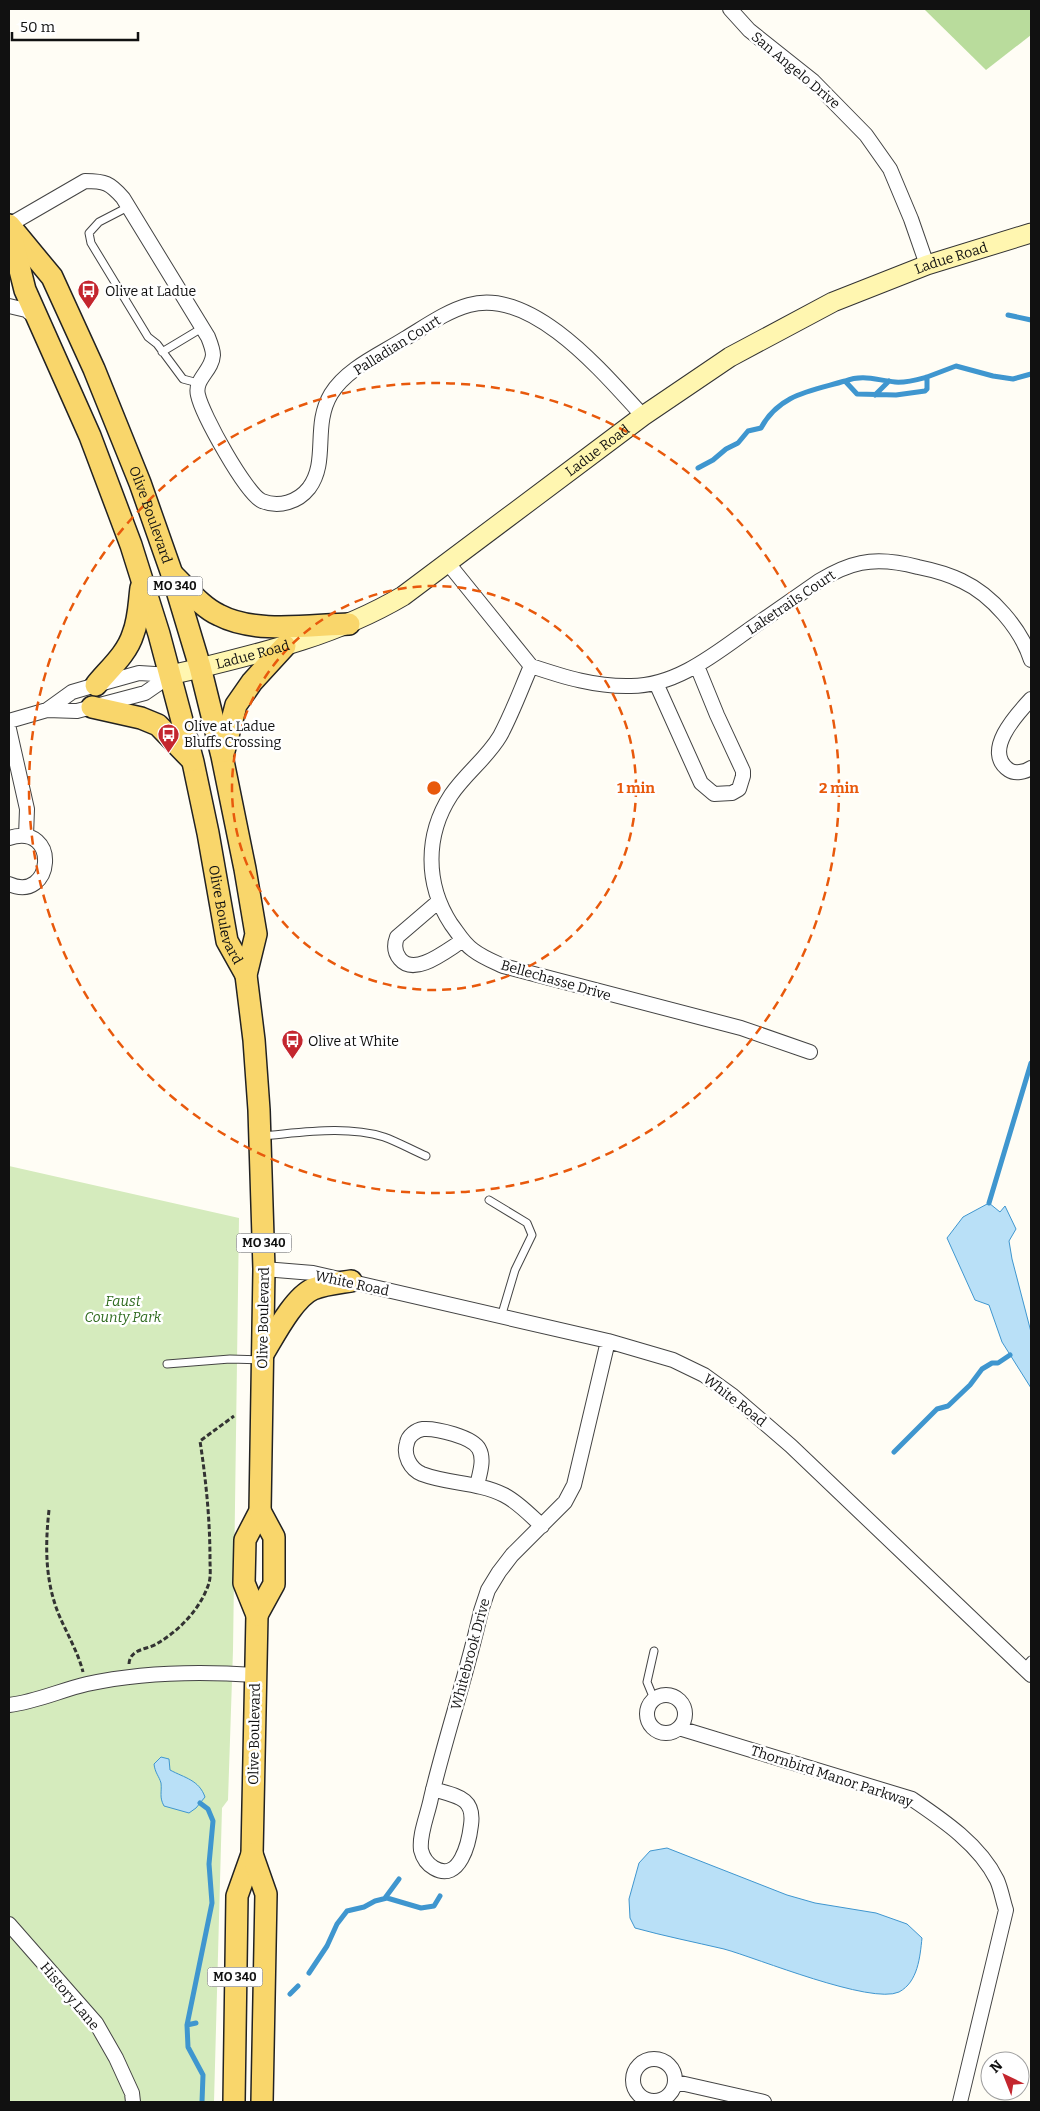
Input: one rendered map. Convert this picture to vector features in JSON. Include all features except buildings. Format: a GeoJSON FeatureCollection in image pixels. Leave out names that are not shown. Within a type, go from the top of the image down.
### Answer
{"type":"FeatureCollection","features":[{"type":"Feature","properties":{"kind":"main road","name":"Olive Boulevard"},"geometry":{"type":"LineString","coordinates":[[9,225],[25,290],[90,436],[142,580],[171,675],[193,762],[210,842],[227,941],[246,975]]}},
{"type":"Feature","properties":{"kind":"main road","name":"Olive Boulevard"},"geometry":{"type":"LineString","coordinates":[[9,225],[52,277],[118,426],[140,483],[172,574],[200,667],[222,756],[245,869],[256,934],[246,975],[254,1040],[261,1136],[264,1269],[260,1511],[245,1540],[244,1584],[258,1615]]}},
{"type":"Feature","properties":{"kind":"main road","name":"Ladue Road"},"geometry":{"type":"LineString","coordinates":[[171,675],[285,646],[349,624],[403,596],[643,416],[730,357],[833,302],[927,265],[1031,233]]}},
{"type":"Feature","properties":{"kind":"main road"},"geometry":{"type":"LineString","coordinates":[[172,574],[217,615],[234,622],[259,626],[349,624]]}},
{"type":"Feature","properties":{"kind":"main road"},"geometry":{"type":"LineString","coordinates":[[96,685],[128,646],[133,636],[138,617],[142,580]]}},
{"type":"Feature","properties":{"kind":"main road"},"geometry":{"type":"LineString","coordinates":[[222,756],[236,705],[252,682],[285,646]]}},
{"type":"Feature","properties":{"kind":"main road"},"geometry":{"type":"LineString","coordinates":[[92,707],[141,718],[158,725],[193,762]]}},
{"type":"Feature","properties":{"kind":"main road"},"geometry":{"type":"LineString","coordinates":[[263,1357],[290,1310],[308,1292],[329,1284],[351,1282]]}},
{"type":"Feature","properties":{"kind":"main road","name":"Olive Boulevard"},"geometry":{"type":"LineString","coordinates":[[234,2102],[236,1896],[252,1854],[258,1615],[274,1584],[274,1538],[260,1511]]}},
{"type":"Feature","properties":{"kind":"main road","name":"Olive Boulevard"},"geometry":{"type":"LineString","coordinates":[[252,1854],[266,1894],[262,2102]]}},
{"type":"Feature","properties":{"kind":"street","name":"San Angelo Drive"},"geometry":{"type":"LineString","coordinates":[[730,9],[749,30],[813,81],[866,135],[890,168],[927,265]]}},
{"type":"Feature","properties":{"kind":"street"},"geometry":{"type":"LineString","coordinates":[[9,225],[84,181],[99,181],[112,185],[128,207],[208,337],[214,354],[210,369],[198,382]]}},
{"type":"Feature","properties":{"kind":"street","name":"Palladian Court"},"geometry":{"type":"LineString","coordinates":[[198,382],[197,394],[207,419],[248,489],[261,501],[276,504],[289,503],[301,497],[310,486],[317,472],[320,456],[320,424],[325,405],[332,392],[344,378],[360,366],[446,315],[470,305],[488,303],[509,307],[546,323],[564,336],[603,372],[643,416]]}},
{"type":"Feature","properties":{"kind":"street"},"geometry":{"type":"LineString","coordinates":[[9,306],[26,310],[40,321]]}},
{"type":"Feature","properties":{"kind":"street","name":"Laketrails Court"},"geometry":{"type":"LineString","coordinates":[[531,666],[551,674],[604,685],[633,686],[656,683],[697,666],[818,581],[854,565],[884,561],[936,571],[964,582],[1002,611],[1017,630],[1031,660]]}},
{"type":"Feature","properties":{"kind":"street"},"geometry":{"type":"LineString","coordinates":[[447,562],[531,666]]}},
{"type":"Feature","properties":{"kind":"street","name":"Bellechasse Drive"},"geometry":{"type":"LineString","coordinates":[[531,666],[500,736],[452,795],[441,814],[432,837],[430,864],[435,890],[445,915],[462,941],[483,957],[503,966],[741,1028],[810,1052]]}},
{"type":"Feature","properties":{"kind":"street"},"geometry":{"type":"LineString","coordinates":[[656,683],[701,783],[714,794],[732,793],[739,789],[743,772],[697,666]]}},
{"type":"Feature","properties":{"kind":"street"},"geometry":{"type":"LineString","coordinates":[[47,710],[72,692],[96,685],[139,673],[171,675]]}},
{"type":"Feature","properties":{"kind":"street"},"geometry":{"type":"LineString","coordinates":[[9,721],[47,710],[77,711],[145,693],[171,675]]}},
{"type":"Feature","properties":{"kind":"street"},"geometry":{"type":"LineString","coordinates":[[1031,699],[1002,737],[998,745],[997,754],[1001,763],[1011,771],[1025,772],[1031,768]]}},
{"type":"Feature","properties":{"kind":"street"},"geometry":{"type":"LineString","coordinates":[[9,729],[27,809],[26,836]]}},
{"type":"Feature","properties":{"kind":"street"},"geometry":{"type":"LineString","coordinates":[[9,838],[26,836],[34,839],[44,851],[45,868],[42,875],[30,886],[22,887],[9,884]]}},
{"type":"Feature","properties":{"kind":"street"},"geometry":{"type":"LineString","coordinates":[[439,901],[397,937],[395,951],[398,957],[408,965],[422,965],[462,941]]}},
{"type":"Feature","properties":{"kind":"street","name":"White Road"},"geometry":{"type":"LineString","coordinates":[[264,1269],[312,1273],[608,1342],[674,1360],[704,1375],[733,1396],[848,1498],[1029,1668]]}},
{"type":"Feature","properties":{"kind":"street","name":"Whitebrook Drive"},"geometry":{"type":"LineString","coordinates":[[434,1789],[462,1799],[472,1808],[470,1836],[464,1855],[454,1868],[446,1870],[438,1870],[428,1864],[421,1849],[423,1833],[434,1789],[481,1611],[488,1590],[512,1555],[565,1502],[574,1485],[608,1342]]}},
{"type":"Feature","properties":{"kind":"street"},"geometry":{"type":"LineString","coordinates":[[477,1486],[482,1462],[481,1454],[477,1446],[469,1439],[432,1429],[422,1429],[418,1430],[407,1440],[406,1454],[414,1469],[422,1474],[477,1486],[503,1494],[519,1505],[542,1526]]}},
{"type":"Feature","properties":{"kind":"street"},"geometry":{"type":"LineString","coordinates":[[9,1705],[86,1685],[148,1674],[255,1675]]}},
{"type":"Feature","properties":{"kind":"street"},"geometry":{"type":"LineString","coordinates":[[654,1699],[663,1694],[680,1700],[685,1711],[685,1717],[679,1728]]}},
{"type":"Feature","properties":{"kind":"street","name":"Thornbird Manor Parkway"},"geometry":{"type":"LineString","coordinates":[[654,1699],[647,1712],[650,1724],[660,1732],[667,1733],[679,1728],[912,1800],[944,1822],[980,1856],[997,1880],[1006,1910],[960,2102]]}},
{"type":"Feature","properties":{"kind":"street","name":"History Lane"},"geometry":{"type":"LineString","coordinates":[[9,1924],[96,2023],[116,2058],[132,2093],[134,2102]]}},
{"type":"Feature","properties":{"kind":"street"},"geometry":{"type":"LineString","coordinates":[[676,2082],[764,2102]]}},
{"type":"Feature","properties":{"kind":"lane"},"geometry":{"type":"LineString","coordinates":[[128,207],[99,222],[89,233],[91,243],[148,337],[183,379],[198,382]]}},
{"type":"Feature","properties":{"kind":"lane"},"geometry":{"type":"LineString","coordinates":[[162,352],[202,328]]}},
{"type":"Feature","properties":{"kind":"lane"},"geometry":{"type":"LineString","coordinates":[[261,1136],[308,1132],[348,1132],[384,1137],[426,1156]]}},
{"type":"Feature","properties":{"kind":"lane"},"geometry":{"type":"LineString","coordinates":[[489,1200],[527,1223],[532,1235],[515,1270],[501,1318]]}},
{"type":"Feature","properties":{"kind":"lane"},"geometry":{"type":"LineString","coordinates":[[167,1364],[263,1357]]}},
{"type":"Feature","properties":{"kind":"lane"},"geometry":{"type":"LineString","coordinates":[[654,1652],[647,1682],[654,1699]]}},
{"type":"Feature","properties":{"kind":"path"},"geometry":{"type":"LineString","coordinates":[[128,1669],[129,1660],[135,1652],[156,1645],[179,1630],[199,1602],[210,1582],[210,1545],[200,1441],[234,1416]]}},
{"type":"Feature","properties":{"kind":"path"},"geometry":{"type":"LineString","coordinates":[[49,1510],[46,1536],[48,1580],[58,1614],[82,1669],[86,1685]]}},
{"type":"Feature","properties":{"kind":"green space"},"geometry":{"type":"Polygon","coordinates":[[[924,9],[1031,9],[1031,35],[986,70],[924,9]]]}},
{"type":"Feature","properties":{"kind":"green space","name":"Faust County Park"},"geometry":{"type":"Polygon","coordinates":[[[9,1166],[239,1218],[233,1650],[228,1800],[222,1808],[214,2102],[9,2102],[9,1166]]]}},
{"type":"Feature","properties":{"kind":"water"},"geometry":{"type":"Polygon","coordinates":[[[989,1203],[1000,1212],[1005,1206],[1016,1229],[1009,1241],[1031,1332],[1031,1388],[1002,1342],[989,1305],[975,1300],[947,1238],[963,1217],[989,1203]]]}},
{"type":"Feature","properties":{"kind":"water"},"geometry":{"type":"Polygon","coordinates":[[[161,1757],[169,1759],[170,1770],[195,1783],[205,1797],[189,1813],[164,1806],[162,1803],[161,1783],[154,1764],[161,1757]]]}},
{"type":"Feature","properties":{"kind":"water"},"geometry":{"type":"Polygon","coordinates":[[[667,1848],[787,1895],[815,1903],[876,1913],[907,1924],[922,1938],[919,1961],[914,1976],[905,1988],[899,1992],[885,1994],[864,1992],[813,1979],[724,1949],[635,1928],[630,1918],[629,1899],[639,1863],[650,1851],[667,1848]]]}},
{"type":"Feature","properties":{"kind":"waterway"},"geometry":{"type":"LineString","coordinates":[[1008,315],[1031,320]]}},
{"type":"Feature","properties":{"kind":"waterway"},"geometry":{"type":"LineString","coordinates":[[698,468],[738,443],[748,431],[761,428],[777,408],[808,391],[845,381],[857,394],[896,395],[925,391],[927,389],[927,377],[956,366],[993,376],[1013,379],[1031,374]]}},
{"type":"Feature","properties":{"kind":"waterway"},"geometry":{"type":"LineString","coordinates":[[845,381],[870,378],[903,382],[927,377]]}},
{"type":"Feature","properties":{"kind":"waterway"},"geometry":{"type":"LineString","coordinates":[[875,395],[889,381]]}},
{"type":"Feature","properties":{"kind":"waterway"},"geometry":{"type":"LineString","coordinates":[[989,1203],[1031,1063]]}},
{"type":"Feature","properties":{"kind":"waterway"},"geometry":{"type":"LineString","coordinates":[[894,1452],[937,1409],[948,1406],[970,1385],[982,1369],[992,1363],[998,1363],[1010,1355]]}},
{"type":"Feature","properties":{"kind":"waterway"},"geometry":{"type":"LineString","coordinates":[[200,1803],[208,1809],[213,1821],[209,1864],[212,1903],[187,2025],[188,2047],[203,2075],[202,2102]]}},
{"type":"Feature","properties":{"kind":"waterway"},"geometry":{"type":"LineString","coordinates":[[385,1898],[399,1879]]}},
{"type":"Feature","properties":{"kind":"waterway"},"geometry":{"type":"LineString","coordinates":[[309,1973],[327,1946],[337,1924],[347,1911],[387,1898],[421,1908],[434,1906],[440,1896]]}},
{"type":"Feature","properties":{"kind":"waterway"},"geometry":{"type":"LineString","coordinates":[[290,1994],[298,1986]]}},
{"type":"Feature","properties":{"kind":"waterway"},"geometry":{"type":"LineString","coordinates":[[187,2025],[196,2023]]}},
{"type":"Feature","properties":{"kind":"place","name":"Olive at Ladue"},"geometry":{"type":"Point","coordinates":[89,310]}},
{"type":"Feature","properties":{"kind":"place","name":"Olive at Ladue Bluffs Crossing"},"geometry":{"type":"Point","coordinates":[168,753]}},
{"type":"Feature","properties":{"kind":"place","name":"Olive at White"},"geometry":{"type":"Point","coordinates":[292,1060]}}]}
